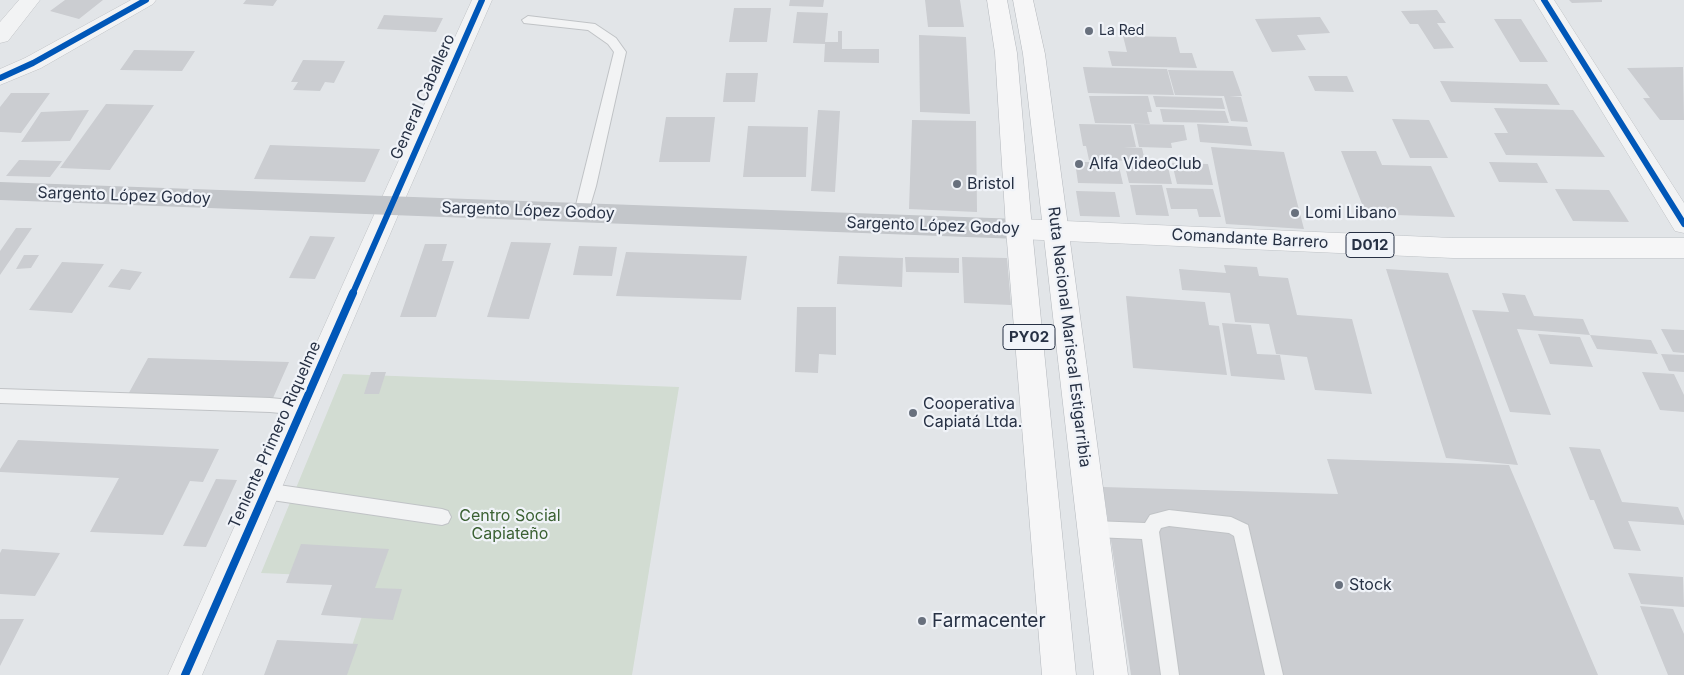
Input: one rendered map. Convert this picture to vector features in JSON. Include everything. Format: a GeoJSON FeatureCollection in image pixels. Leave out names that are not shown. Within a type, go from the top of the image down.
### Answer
{"type":"FeatureCollection","features":[{"type":"Feature","properties":{"kind":"main road","name":"PY02"},"geometry":{"type":"LineString","coordinates":[[997,0],[1006,52],[1019,229],[1059,675]]}},
{"type":"Feature","properties":{"kind":"main road","name":"Ruta Nacional Mariscal Estigarribia"},"geometry":{"type":"LineString","coordinates":[[1023,0],[1034,54],[1111,675]]}},
{"type":"Feature","properties":{"kind":"main road","name":"Sargento López Godoy"},"geometry":{"type":"LineString","coordinates":[[0,191],[1056,230]]}},
{"type":"Feature","properties":{"kind":"main road","name":"Comandante Barrero"},"geometry":{"type":"LineString","coordinates":[[1056,230],[1453,248],[1684,248]]}},
{"type":"Feature","properties":{"kind":"street"},"geometry":{"type":"LineString","coordinates":[[0,36],[30,0]]}},
{"type":"Feature","properties":{"kind":"street"},"geometry":{"type":"LineString","coordinates":[[0,78],[32,63],[146,0]]}},
{"type":"Feature","properties":{"kind":"street","name":"General Caballero"},"geometry":{"type":"LineString","coordinates":[[390,206],[482,0]]}},
{"type":"Feature","properties":{"kind":"street"},"geometry":{"type":"LineString","coordinates":[[1544,0],[1684,224]]}},
{"type":"Feature","properties":{"kind":"street","name":"Teniente Primero Riquelme"},"geometry":{"type":"LineString","coordinates":[[185,675],[390,206]]}},
{"type":"Feature","properties":{"kind":"lane"},"geometry":{"type":"LineString","coordinates":[[528,20],[591,27],[612,41],[620,52],[581,213]]}},
{"type":"Feature","properties":{"kind":"lane"},"geometry":{"type":"LineString","coordinates":[[0,396],[270,405],[301,408]]}},
{"type":"Feature","properties":{"kind":"lane"},"geometry":{"type":"LineString","coordinates":[[265,491],[442,517]]}},
{"type":"Feature","properties":{"kind":"lane"},"geometry":{"type":"LineString","coordinates":[[1170,675],[1150,531],[1156,522],[1170,518],[1231,525],[1242,532],[1274,675]]}},
{"type":"Feature","properties":{"kind":"lane"},"geometry":{"type":"LineString","coordinates":[[1093,529],[1150,531]]}},
{"type":"Feature","properties":{"kind":"green space","name":"Centro Social Capiateño"},"geometry":{"type":"Polygon","coordinates":[[[343,374],[679,387],[632,675],[342,675],[375,578],[261,573],[343,374]]]}},
{"type":"Feature","properties":{"kind":"building"},"geometry":{"type":"Polygon","coordinates":[[[65,0],[103,0],[79,19],[50,11],[65,0]]]}},
{"type":"Feature","properties":{"kind":"building"},"geometry":{"type":"Polygon","coordinates":[[[246,0],[277,0],[273,6],[243,4],[246,0]]]}},
{"type":"Feature","properties":{"kind":"building"},"geometry":{"type":"Polygon","coordinates":[[[790,0],[824,0],[823,7],[789,6],[790,0]]]}},
{"type":"Feature","properties":{"kind":"building"},"geometry":{"type":"Polygon","coordinates":[[[925,0],[960,0],[964,27],[928,27],[925,0]]]}},
{"type":"Feature","properties":{"kind":"building"},"geometry":{"type":"Polygon","coordinates":[[[1569,0],[1602,0],[1602,2],[1572,3],[1569,0]]]}},
{"type":"Feature","properties":{"kind":"building"},"geometry":{"type":"Polygon","coordinates":[[[734,8],[771,8],[767,42],[729,42],[734,8]]]}},
{"type":"Feature","properties":{"kind":"building"},"geometry":{"type":"Polygon","coordinates":[[[1437,10],[1446,23],[1437,23],[1454,48],[1434,49],[1418,24],[1410,24],[1401,11],[1437,10]]]}},
{"type":"Feature","properties":{"kind":"building"},"geometry":{"type":"Polygon","coordinates":[[[797,12],[828,13],[825,42],[838,42],[838,31],[842,31],[842,49],[879,49],[879,63],[824,62],[825,44],[793,43],[797,12]]]}},
{"type":"Feature","properties":{"kind":"building"},"geometry":{"type":"Polygon","coordinates":[[[384,15],[443,18],[436,32],[377,29],[384,15]]]}},
{"type":"Feature","properties":{"kind":"building"},"geometry":{"type":"Polygon","coordinates":[[[1320,17],[1330,33],[1297,35],[1306,50],[1272,52],[1255,19],[1320,17]]]}},
{"type":"Feature","properties":{"kind":"building"},"geometry":{"type":"Polygon","coordinates":[[[1494,19],[1521,19],[1548,62],[1520,62],[1494,19]]]}},
{"type":"Feature","properties":{"kind":"building"},"geometry":{"type":"Polygon","coordinates":[[[919,35],[966,37],[970,114],[920,112],[919,35]]]}},
{"type":"Feature","properties":{"kind":"building"},"geometry":{"type":"Polygon","coordinates":[[[1123,36],[1176,37],[1180,53],[1192,53],[1197,68],[1112,66],[1108,51],[1127,52],[1123,36]]]}},
{"type":"Feature","properties":{"kind":"building"},"geometry":{"type":"Polygon","coordinates":[[[134,50],[195,51],[182,71],[120,70],[134,50]]]}},
{"type":"Feature","properties":{"kind":"building"},"geometry":{"type":"Polygon","coordinates":[[[303,60],[345,61],[334,83],[325,82],[320,91],[293,90],[298,82],[291,82],[303,60]]]}},
{"type":"Feature","properties":{"kind":"building"},"geometry":{"type":"Polygon","coordinates":[[[1083,67],[1167,69],[1174,95],[1088,93],[1083,67]]]}},
{"type":"Feature","properties":{"kind":"building"},"geometry":{"type":"Polygon","coordinates":[[[1683,67],[1684,120],[1660,120],[1643,98],[1650,98],[1627,68],[1683,67]]]}},
{"type":"Feature","properties":{"kind":"building"},"geometry":{"type":"Polygon","coordinates":[[[1168,70],[1233,71],[1242,96],[1229,96],[1241,97],[1248,122],[1231,121],[1224,96],[1175,95],[1168,70]]]}},
{"type":"Feature","properties":{"kind":"building"},"geometry":{"type":"Polygon","coordinates":[[[726,73],[758,73],[755,102],[723,102],[726,73]]]}},
{"type":"Feature","properties":{"kind":"building"},"geometry":{"type":"Polygon","coordinates":[[[1308,76],[1347,76],[1354,92],[1315,91],[1308,76]]]}},
{"type":"Feature","properties":{"kind":"building"},"geometry":{"type":"Polygon","coordinates":[[[1440,81],[1547,84],[1560,105],[1451,102],[1440,81]]]}},
{"type":"Feature","properties":{"kind":"building"},"geometry":{"type":"Polygon","coordinates":[[[11,93],[50,93],[21,133],[0,132],[0,107],[11,93]]]}},
{"type":"Feature","properties":{"kind":"building"},"geometry":{"type":"Polygon","coordinates":[[[1089,96],[1148,96],[1152,112],[1147,112],[1150,124],[1095,123],[1089,96]]]}},
{"type":"Feature","properties":{"kind":"building"},"geometry":{"type":"Polygon","coordinates":[[[1153,96],[1222,98],[1225,109],[1156,107],[1153,96]]]}},
{"type":"Feature","properties":{"kind":"building"},"geometry":{"type":"Polygon","coordinates":[[[106,104],[154,105],[110,170],[60,168],[106,104]]]}},
{"type":"Feature","properties":{"kind":"building"},"geometry":{"type":"Polygon","coordinates":[[[1494,108],[1573,110],[1605,157],[1506,155],[1494,133],[1508,133],[1494,108]]]}},
{"type":"Feature","properties":{"kind":"building"},"geometry":{"type":"Polygon","coordinates":[[[1160,109],[1225,111],[1229,123],[1163,122],[1160,109]]]}},
{"type":"Feature","properties":{"kind":"building"},"geometry":{"type":"Polygon","coordinates":[[[89,110],[70,141],[21,142],[41,112],[89,110]]]}},
{"type":"Feature","properties":{"kind":"building"},"geometry":{"type":"Polygon","coordinates":[[[818,110],[840,111],[835,192],[811,191],[818,110]]]}},
{"type":"Feature","properties":{"kind":"building"},"geometry":{"type":"Polygon","coordinates":[[[666,117],[715,117],[710,162],[659,162],[666,117]]]}},
{"type":"Feature","properties":{"kind":"building"},"geometry":{"type":"Polygon","coordinates":[[[1392,119],[1429,120],[1448,158],[1410,158],[1392,119]]]}},
{"type":"Feature","properties":{"kind":"building"},"geometry":{"type":"Polygon","coordinates":[[[912,120],[976,121],[977,212],[909,209],[912,120]]]}},
{"type":"Feature","properties":{"kind":"building"},"geometry":{"type":"Polygon","coordinates":[[[1079,124],[1131,125],[1136,147],[1123,147],[1142,148],[1145,161],[1089,160],[1086,146],[1083,146],[1079,124]]]}},
{"type":"Feature","properties":{"kind":"building"},"geometry":{"type":"Polygon","coordinates":[[[1134,124],[1184,125],[1187,140],[1171,143],[1172,148],[1139,147],[1134,124]]]}},
{"type":"Feature","properties":{"kind":"building"},"geometry":{"type":"Polygon","coordinates":[[[1197,124],[1247,127],[1252,146],[1200,142],[1197,124]]]}},
{"type":"Feature","properties":{"kind":"building"},"geometry":{"type":"Polygon","coordinates":[[[748,126],[808,127],[806,177],[743,177],[748,126]]]}},
{"type":"Feature","properties":{"kind":"building"},"geometry":{"type":"Polygon","coordinates":[[[270,145],[380,149],[365,182],[254,179],[270,145]]]}},
{"type":"Feature","properties":{"kind":"building"},"geometry":{"type":"Polygon","coordinates":[[[1211,147],[1284,152],[1304,229],[1226,224],[1211,147]]]}},
{"type":"Feature","properties":{"kind":"building"},"geometry":{"type":"Polygon","coordinates":[[[1341,151],[1376,151],[1382,165],[1431,166],[1455,217],[1366,214],[1341,151]]]}},
{"type":"Feature","properties":{"kind":"building"},"geometry":{"type":"Polygon","coordinates":[[[19,160],[62,161],[50,177],[6,176],[19,160]]]}},
{"type":"Feature","properties":{"kind":"building"},"geometry":{"type":"Polygon","coordinates":[[[1075,162],[1118,162],[1123,184],[1078,183],[1075,162]]]}},
{"type":"Feature","properties":{"kind":"building"},"geometry":{"type":"Polygon","coordinates":[[[1124,162],[1167,163],[1172,184],[1129,183],[1124,162]]]}},
{"type":"Feature","properties":{"kind":"building"},"geometry":{"type":"Polygon","coordinates":[[[1489,162],[1537,163],[1548,183],[1499,182],[1489,162]]]}},
{"type":"Feature","properties":{"kind":"building"},"geometry":{"type":"Polygon","coordinates":[[[1172,163],[1208,164],[1213,185],[1177,184],[1172,163]]]}},
{"type":"Feature","properties":{"kind":"building"},"geometry":{"type":"Polygon","coordinates":[[[1130,185],[1162,185],[1169,216],[1136,215],[1130,185]]]}},
{"type":"Feature","properties":{"kind":"building"},"geometry":{"type":"Polygon","coordinates":[[[1166,188],[1213,189],[1221,217],[1199,217],[1197,209],[1171,209],[1166,188]]]}},
{"type":"Feature","properties":{"kind":"building"},"geometry":{"type":"Polygon","coordinates":[[[1555,189],[1609,190],[1629,222],[1573,221],[1555,189]]]}},
{"type":"Feature","properties":{"kind":"building"},"geometry":{"type":"Polygon","coordinates":[[[1076,191],[1115,192],[1120,217],[1080,216],[1076,191]]]}},
{"type":"Feature","properties":{"kind":"building"},"geometry":{"type":"Polygon","coordinates":[[[16,228],[32,228],[0,275],[0,251],[16,228]]]}},
{"type":"Feature","properties":{"kind":"building"},"geometry":{"type":"Polygon","coordinates":[[[310,236],[335,237],[315,279],[289,278],[310,236]]]}},
{"type":"Feature","properties":{"kind":"building"},"geometry":{"type":"Polygon","coordinates":[[[511,242],[551,243],[529,319],[487,317],[511,242]]]}},
{"type":"Feature","properties":{"kind":"building"},"geometry":{"type":"Polygon","coordinates":[[[425,244],[447,244],[442,261],[454,261],[436,317],[400,317],[425,244]]]}},
{"type":"Feature","properties":{"kind":"building"},"geometry":{"type":"Polygon","coordinates":[[[579,246],[617,247],[612,276],[573,275],[579,246]]]}},
{"type":"Feature","properties":{"kind":"building"},"geometry":{"type":"Polygon","coordinates":[[[626,252],[747,256],[741,300],[616,296],[626,252]]]}},
{"type":"Feature","properties":{"kind":"building"},"geometry":{"type":"Polygon","coordinates":[[[24,255],[39,255],[31,268],[16,269],[24,255]]]}},
{"type":"Feature","properties":{"kind":"building"},"geometry":{"type":"Polygon","coordinates":[[[839,256],[903,258],[902,287],[837,284],[839,256]]]}},
{"type":"Feature","properties":{"kind":"building"},"geometry":{"type":"Polygon","coordinates":[[[905,257],[959,258],[959,273],[906,272],[905,257]]]}},
{"type":"Feature","properties":{"kind":"building"},"geometry":{"type":"Polygon","coordinates":[[[962,257],[1007,258],[1011,305],[964,303],[962,257]]]}},
{"type":"Feature","properties":{"kind":"building"},"geometry":{"type":"Polygon","coordinates":[[[62,262],[104,264],[72,313],[29,310],[62,262]]]}},
{"type":"Feature","properties":{"kind":"building"},"geometry":{"type":"Polygon","coordinates":[[[1224,265],[1257,267],[1259,276],[1288,278],[1297,315],[1352,319],[1372,394],[1315,390],[1307,357],[1276,354],[1269,324],[1235,322],[1230,293],[1182,290],[1179,269],[1226,273],[1224,265]]]}},
{"type":"Feature","properties":{"kind":"building"},"geometry":{"type":"Polygon","coordinates":[[[121,269],[142,272],[130,290],[108,287],[121,269]]]}},
{"type":"Feature","properties":{"kind":"building"},"geometry":{"type":"Polygon","coordinates":[[[1386,269],[1448,273],[1518,465],[1446,458],[1386,269]]]}},
{"type":"Feature","properties":{"kind":"building"},"geometry":{"type":"Polygon","coordinates":[[[1502,293],[1525,295],[1534,316],[1583,319],[1590,335],[1517,329],[1551,415],[1510,412],[1472,310],[1509,312],[1502,293]]]}},
{"type":"Feature","properties":{"kind":"building"},"geometry":{"type":"Polygon","coordinates":[[[1126,296],[1205,302],[1209,325],[1219,326],[1227,375],[1133,368],[1126,296]]]}},
{"type":"Feature","properties":{"kind":"building"},"geometry":{"type":"Polygon","coordinates":[[[797,307],[836,307],[836,355],[819,354],[818,373],[795,372],[797,307]]]}},
{"type":"Feature","properties":{"kind":"building"},"geometry":{"type":"Polygon","coordinates":[[[1222,323],[1251,325],[1257,354],[1280,355],[1285,380],[1231,376],[1222,323]]]}},
{"type":"Feature","properties":{"kind":"building"},"geometry":{"type":"Polygon","coordinates":[[[1661,329],[1684,330],[1684,353],[1673,352],[1661,329]]]}},
{"type":"Feature","properties":{"kind":"building"},"geometry":{"type":"Polygon","coordinates":[[[1538,334],[1580,337],[1593,367],[1550,364],[1538,334]]]}},
{"type":"Feature","properties":{"kind":"building"},"geometry":{"type":"Polygon","coordinates":[[[1590,335],[1651,340],[1658,354],[1597,349],[1590,335]]]}},
{"type":"Feature","properties":{"kind":"building"},"geometry":{"type":"Polygon","coordinates":[[[1661,354],[1684,355],[1684,372],[1669,371],[1661,354]]]}},
{"type":"Feature","properties":{"kind":"building"},"geometry":{"type":"Polygon","coordinates":[[[148,358],[289,362],[270,405],[125,400],[148,358]]]}},
{"type":"Feature","properties":{"kind":"building"},"geometry":{"type":"Polygon","coordinates":[[[371,372],[386,372],[379,394],[364,394],[371,372]]]}},
{"type":"Feature","properties":{"kind":"building"},"geometry":{"type":"Polygon","coordinates":[[[1642,372],[1674,374],[1684,395],[1684,412],[1660,410],[1642,372]]]}},
{"type":"Feature","properties":{"kind":"building"},"geometry":{"type":"Polygon","coordinates":[[[18,440],[219,449],[203,482],[190,481],[163,535],[90,532],[119,478],[0,472],[18,440]]]}},
{"type":"Feature","properties":{"kind":"building"},"geometry":{"type":"Polygon","coordinates":[[[1569,447],[1600,449],[1622,502],[1678,507],[1684,525],[1628,521],[1641,551],[1614,549],[1594,500],[1590,500],[1569,447]]]}},
{"type":"Feature","properties":{"kind":"building","name":"Stock"},"geometry":{"type":"Polygon","coordinates":[[[1327,459],[1509,465],[1598,675],[1131,675],[1103,487],[1338,494],[1327,459]]]}},
{"type":"Feature","properties":{"kind":"building"},"geometry":{"type":"Polygon","coordinates":[[[216,479],[237,480],[206,547],[183,546],[216,479]]]}},
{"type":"Feature","properties":{"kind":"building"},"geometry":{"type":"Polygon","coordinates":[[[301,544],[389,549],[375,588],[402,589],[393,620],[321,615],[332,585],[286,583],[301,544]]]}},
{"type":"Feature","properties":{"kind":"building"},"geometry":{"type":"Polygon","coordinates":[[[2,549],[60,553],[35,596],[0,594],[0,553],[2,549]]]}},
{"type":"Feature","properties":{"kind":"building"},"geometry":{"type":"Polygon","coordinates":[[[1628,573],[1683,577],[1684,607],[1641,604],[1628,573]]]}},
{"type":"Feature","properties":{"kind":"building"},"geometry":{"type":"Polygon","coordinates":[[[1640,606],[1673,609],[1684,634],[1684,675],[1668,675],[1640,606]]]}},
{"type":"Feature","properties":{"kind":"building"},"geometry":{"type":"Polygon","coordinates":[[[0,619],[24,619],[0,666],[0,619]]]}},
{"type":"Feature","properties":{"kind":"building"},"geometry":{"type":"Polygon","coordinates":[[[277,640],[358,644],[347,675],[264,675],[277,640]]]}},
{"type":"Feature","properties":{"kind":"cycle path"},"geometry":{"type":"LineString","coordinates":[[0,78],[33,63],[146,0]]}},
{"type":"Feature","properties":{"kind":"cycle path"},"geometry":{"type":"LineString","coordinates":[[185,675],[482,0]]}},
{"type":"Feature","properties":{"kind":"cycle path"},"geometry":{"type":"LineString","coordinates":[[1544,0],[1684,224]]}},
{"type":"Feature","properties":{"kind":"place","name":"La Red"},"geometry":{"type":"Point","coordinates":[1089,31]}},
{"type":"Feature","properties":{"kind":"place","name":"Alfa VideoClub"},"geometry":{"type":"Point","coordinates":[1079,164]}},
{"type":"Feature","properties":{"kind":"place","name":"Bristol"},"geometry":{"type":"Point","coordinates":[957,184]}},
{"type":"Feature","properties":{"kind":"place","name":"Lomi Libano"},"geometry":{"type":"Point","coordinates":[1295,213]}},
{"type":"Feature","properties":{"kind":"place","name":"Cooperativa Capiatá Ltda."},"geometry":{"type":"Point","coordinates":[913,413]}},
{"type":"Feature","properties":{"kind":"place","name":"Stock"},"geometry":{"type":"Point","coordinates":[1339,585]}},
{"type":"Feature","properties":{"kind":"place","name":"Farmacenter"},"geometry":{"type":"Point","coordinates":[922,621]}}]}
